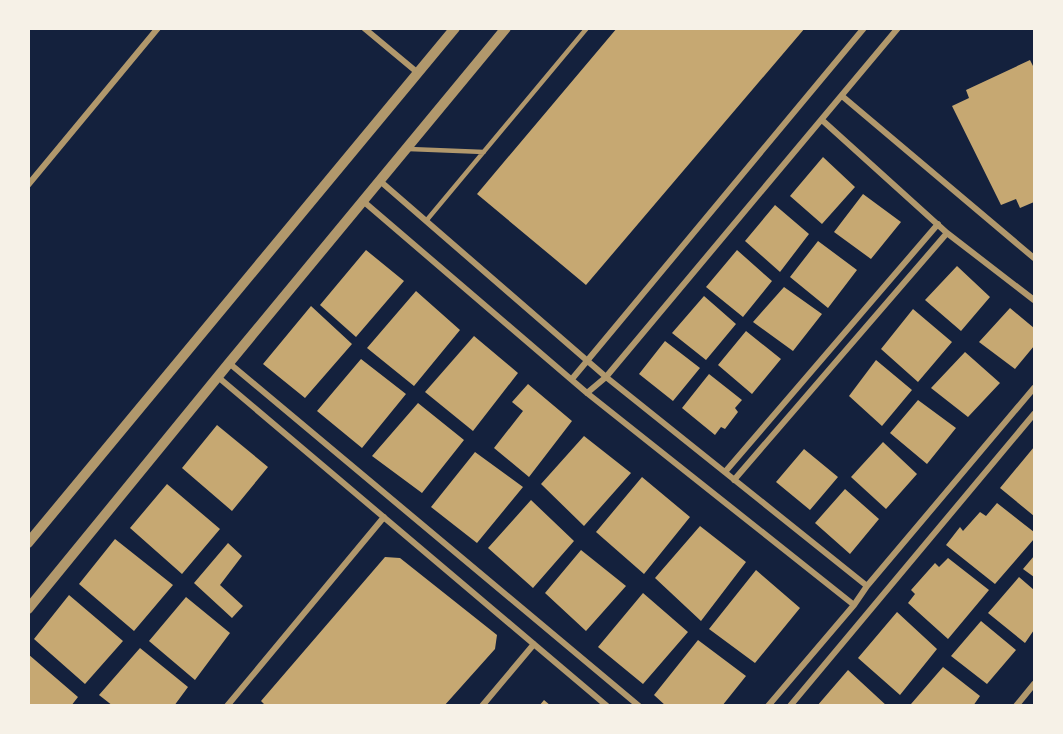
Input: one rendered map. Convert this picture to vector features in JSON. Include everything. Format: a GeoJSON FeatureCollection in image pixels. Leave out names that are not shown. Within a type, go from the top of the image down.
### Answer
{"type":"FeatureCollection","features":[{"type":"Feature","properties":{"kind":"street"},"geometry":{"type":"LineString","coordinates":[[28,185],[159,28]]}},
{"type":"Feature","properties":{"kind":"street"},"geometry":{"type":"LineString","coordinates":[[364,28],[418,73]]}},
{"type":"Feature","properties":{"kind":"street"},"geometry":{"type":"LineString","coordinates":[[28,543],[455,28]]}},
{"type":"Feature","properties":{"kind":"street"},"geometry":{"type":"LineString","coordinates":[[28,609],[506,28]]}},
{"type":"Feature","properties":{"kind":"street"},"geometry":{"type":"LineString","coordinates":[[572,379],[864,28]]}},
{"type":"Feature","properties":{"kind":"street"},"geometry":{"type":"LineString","coordinates":[[587,393],[606,377],[898,28]]}},
{"type":"Feature","properties":{"kind":"street"},"geometry":{"type":"LineString","coordinates":[[842,96],[1035,258]]}},
{"type":"Feature","properties":{"kind":"street"},"geometry":{"type":"LineString","coordinates":[[822,120],[947,232],[1035,300]]}},
{"type":"Feature","properties":{"kind":"street"},"geometry":{"type":"LineString","coordinates":[[380,181],[606,377],[867,586]]}},
{"type":"Feature","properties":{"kind":"street"},"geometry":{"type":"LineString","coordinates":[[362,201],[587,393],[854,605]]}},
{"type":"Feature","properties":{"kind":"street"},"geometry":{"type":"LineString","coordinates":[[725,472],[938,224]]}},
{"type":"Feature","properties":{"kind":"street"},"geometry":{"type":"LineString","coordinates":[[734,480],[947,232]]}},
{"type":"Feature","properties":{"kind":"street"},"geometry":{"type":"LineString","coordinates":[[229,363],[639,705]]}},
{"type":"Feature","properties":{"kind":"street"},"geometry":{"type":"LineString","coordinates":[[218,377],[607,705]]}},
{"type":"Feature","properties":{"kind":"street"},"geometry":{"type":"LineString","coordinates":[[768,705],[1035,388]]}},
{"type":"Feature","properties":{"kind":"street"},"geometry":{"type":"LineString","coordinates":[[790,705],[1035,414]]}},
{"type":"Feature","properties":{"kind":"street"},"geometry":{"type":"LineString","coordinates":[[227,705],[384,517]]}},
{"type":"Feature","properties":{"kind":"street"},"geometry":{"type":"LineString","coordinates":[[482,705],[534,644]]}},
{"type":"Feature","properties":{"kind":"street"},"geometry":{"type":"LineString","coordinates":[[1016,705],[1035,684]]}},
{"type":"Feature","properties":{"kind":"lane"},"geometry":{"type":"LineString","coordinates":[[426,221],[587,28]]}},
{"type":"Feature","properties":{"kind":"lane"},"geometry":{"type":"LineString","coordinates":[[406,149],[484,152]]}},
{"type":"Feature","properties":{"kind":"building"},"geometry":{"type":"Polygon","coordinates":[[[617,28],[805,28],[586,285],[477,194],[617,28]]]}},
{"type":"Feature","properties":{"kind":"building"},"geometry":{"type":"Polygon","coordinates":[[[1030,60],[1034,68],[1034,202],[1020,208],[1016,199],[1001,205],[952,106],[969,98],[966,90],[1030,60]]]}},
{"type":"Feature","properties":{"kind":"building"},"geometry":{"type":"Polygon","coordinates":[[[823,157],[855,187],[822,224],[790,196],[823,157]]]}},
{"type":"Feature","properties":{"kind":"building"},"geometry":{"type":"Polygon","coordinates":[[[863,194],[901,222],[871,259],[834,232],[863,194]]]}},
{"type":"Feature","properties":{"kind":"building"},"geometry":{"type":"Polygon","coordinates":[[[775,205],[809,234],[780,272],[745,241],[775,205]]]}},
{"type":"Feature","properties":{"kind":"building"},"geometry":{"type":"Polygon","coordinates":[[[818,241],[857,270],[828,308],[790,277],[818,241]]]}},
{"type":"Feature","properties":{"kind":"building"},"geometry":{"type":"Polygon","coordinates":[[[366,250],[404,281],[356,337],[320,305],[366,250]]]}},
{"type":"Feature","properties":{"kind":"building"},"geometry":{"type":"Polygon","coordinates":[[[737,250],[772,281],[743,317],[706,287],[737,250]]]}},
{"type":"Feature","properties":{"kind":"building"},"geometry":{"type":"Polygon","coordinates":[[[957,266],[990,297],[961,331],[925,300],[957,266]]]}},
{"type":"Feature","properties":{"kind":"building"},"geometry":{"type":"Polygon","coordinates":[[[784,287],[822,314],[793,351],[753,322],[784,287]]]}},
{"type":"Feature","properties":{"kind":"building"},"geometry":{"type":"Polygon","coordinates":[[[416,291],[460,330],[414,386],[367,348],[416,291]]]}},
{"type":"Feature","properties":{"kind":"building"},"geometry":{"type":"Polygon","coordinates":[[[704,296],[736,324],[706,360],[672,333],[704,296]]]}},
{"type":"Feature","properties":{"kind":"building"},"geometry":{"type":"Polygon","coordinates":[[[311,306],[352,344],[305,398],[263,364],[311,306]]]}},
{"type":"Feature","properties":{"kind":"building"},"geometry":{"type":"Polygon","coordinates":[[[1010,308],[1034,328],[1034,346],[1015,369],[979,342],[1010,308]]]}},
{"type":"Feature","properties":{"kind":"building"},"geometry":{"type":"Polygon","coordinates":[[[913,309],[952,342],[918,382],[881,349],[913,309]]]}},
{"type":"Feature","properties":{"kind":"building"},"geometry":{"type":"Polygon","coordinates":[[[746,331],[781,359],[752,394],[718,365],[746,331]]]}},
{"type":"Feature","properties":{"kind":"building"},"geometry":{"type":"Polygon","coordinates":[[[474,336],[518,373],[473,431],[425,392],[474,336]]]}},
{"type":"Feature","properties":{"kind":"building"},"geometry":{"type":"Polygon","coordinates":[[[665,341],[700,368],[673,401],[639,374],[665,341]]]}},
{"type":"Feature","properties":{"kind":"building"},"geometry":{"type":"Polygon","coordinates":[[[965,352],[1000,383],[968,417],[931,388],[965,352]]]}},
{"type":"Feature","properties":{"kind":"building"},"geometry":{"type":"Polygon","coordinates":[[[361,359],[406,394],[362,448],[317,411],[361,359]]]}},
{"type":"Feature","properties":{"kind":"building"},"geometry":{"type":"Polygon","coordinates":[[[876,360],[912,390],[882,426],[849,396],[876,360]]]}},
{"type":"Feature","properties":{"kind":"building"},"geometry":{"type":"Polygon","coordinates":[[[709,374],[742,400],[735,408],[738,412],[725,429],[721,427],[715,435],[682,408],[709,374]]]}},
{"type":"Feature","properties":{"kind":"building"},"geometry":{"type":"Polygon","coordinates":[[[528,384],[572,421],[529,477],[494,448],[523,411],[512,402],[528,384]]]}},
{"type":"Feature","properties":{"kind":"building"},"geometry":{"type":"Polygon","coordinates":[[[918,400],[956,428],[927,464],[890,433],[918,400]]]}},
{"type":"Feature","properties":{"kind":"building"},"geometry":{"type":"Polygon","coordinates":[[[418,403],[464,440],[422,493],[372,456],[418,403]]]}},
{"type":"Feature","properties":{"kind":"building"},"geometry":{"type":"Polygon","coordinates":[[[217,425],[268,467],[232,511],[182,468],[217,425]]]}},
{"type":"Feature","properties":{"kind":"building"},"geometry":{"type":"Polygon","coordinates":[[[584,436],[631,473],[584,526],[541,484],[584,436]]]}},
{"type":"Feature","properties":{"kind":"building"},"geometry":{"type":"Polygon","coordinates":[[[883,442],[917,474],[886,509],[851,477],[883,442]]]}},
{"type":"Feature","properties":{"kind":"building"},"geometry":{"type":"Polygon","coordinates":[[[1034,447],[1034,516],[1000,488],[1034,447]]]}},
{"type":"Feature","properties":{"kind":"building"},"geometry":{"type":"Polygon","coordinates":[[[804,449],[838,477],[810,510],[776,482],[804,449]]]}},
{"type":"Feature","properties":{"kind":"building"},"geometry":{"type":"Polygon","coordinates":[[[475,452],[523,487],[477,543],[431,507],[475,452]]]}},
{"type":"Feature","properties":{"kind":"building"},"geometry":{"type":"Polygon","coordinates":[[[642,477],[690,517],[644,574],[596,532],[642,477]]]}},
{"type":"Feature","properties":{"kind":"building"},"geometry":{"type":"Polygon","coordinates":[[[167,484],[220,529],[182,574],[130,528],[167,484]]]}},
{"type":"Feature","properties":{"kind":"building"},"geometry":{"type":"Polygon","coordinates":[[[845,489],[879,519],[850,554],[815,523],[845,489]]]}},
{"type":"Feature","properties":{"kind":"building"},"geometry":{"type":"Polygon","coordinates":[[[531,500],[574,541],[533,588],[488,548],[531,500]]]}},
{"type":"Feature","properties":{"kind":"building"},"geometry":{"type":"Polygon","coordinates":[[[997,503],[1034,532],[1034,539],[995,584],[946,545],[960,527],[963,531],[980,512],[986,516],[997,503]]]}},
{"type":"Feature","properties":{"kind":"building"},"geometry":{"type":"Polygon","coordinates":[[[700,526],[746,562],[701,621],[655,578],[700,526]]]}},
{"type":"Feature","properties":{"kind":"building"},"geometry":{"type":"Polygon","coordinates":[[[115,539],[173,585],[134,631],[79,584],[115,539]]]}},
{"type":"Feature","properties":{"kind":"building"},"geometry":{"type":"Polygon","coordinates":[[[228,543],[242,556],[220,585],[243,606],[232,618],[194,583],[228,543]]]}},
{"type":"Feature","properties":{"kind":"building"},"geometry":{"type":"Polygon","coordinates":[[[581,550],[626,586],[586,631],[545,593],[581,550]]]}},
{"type":"Feature","properties":{"kind":"building"},"geometry":{"type":"Polygon","coordinates":[[[1034,556],[1034,577],[1023,569],[1034,556]]]}},
{"type":"Feature","properties":{"kind":"building"},"geometry":{"type":"Polygon","coordinates":[[[385,557],[400,558],[497,635],[495,649],[444,706],[266,706],[261,701],[385,557]]]}},
{"type":"Feature","properties":{"kind":"building"},"geometry":{"type":"Polygon","coordinates":[[[948,558],[989,590],[948,639],[908,603],[915,594],[911,590],[935,563],[939,567],[948,558]]]}},
{"type":"Feature","properties":{"kind":"building"},"geometry":{"type":"Polygon","coordinates":[[[756,570],[800,608],[755,663],[709,629],[756,570]]]}},
{"type":"Feature","properties":{"kind":"building"},"geometry":{"type":"Polygon","coordinates":[[[1019,577],[1034,590],[1034,630],[1025,643],[988,613],[1019,577]]]}},
{"type":"Feature","properties":{"kind":"building"},"geometry":{"type":"Polygon","coordinates":[[[643,593],[688,632],[643,684],[598,647],[643,593]]]}},
{"type":"Feature","properties":{"kind":"building"},"geometry":{"type":"Polygon","coordinates":[[[69,595],[123,641],[85,684],[34,639],[69,595]]]}},
{"type":"Feature","properties":{"kind":"building"},"geometry":{"type":"Polygon","coordinates":[[[186,597],[230,633],[195,680],[149,641],[186,597]]]}},
{"type":"Feature","properties":{"kind":"building"},"geometry":{"type":"Polygon","coordinates":[[[897,612],[937,649],[900,695],[858,658],[897,612]]]}},
{"type":"Feature","properties":{"kind":"building"},"geometry":{"type":"Polygon","coordinates":[[[981,621],[1016,650],[987,684],[951,656],[981,621]]]}},
{"type":"Feature","properties":{"kind":"building"},"geometry":{"type":"Polygon","coordinates":[[[698,640],[746,676],[722,706],[666,706],[654,695],[698,640]]]}},
{"type":"Feature","properties":{"kind":"building"},"geometry":{"type":"Polygon","coordinates":[[[140,648],[188,687],[174,706],[113,706],[99,695],[140,648]]]}},
{"type":"Feature","properties":{"kind":"building"},"geometry":{"type":"Polygon","coordinates":[[[28,654],[78,697],[71,706],[28,706],[28,654]]]}},
{"type":"Feature","properties":{"kind":"building"},"geometry":{"type":"Polygon","coordinates":[[[943,667],[980,696],[973,706],[913,706],[911,704],[943,667]]]}},
{"type":"Feature","properties":{"kind":"building"},"geometry":{"type":"Polygon","coordinates":[[[848,670],[887,706],[817,706],[848,670]]]}},
{"type":"Feature","properties":{"kind":"building"},"geometry":{"type":"Polygon","coordinates":[[[544,700],[551,706],[539,706],[544,700]]]}}]}
